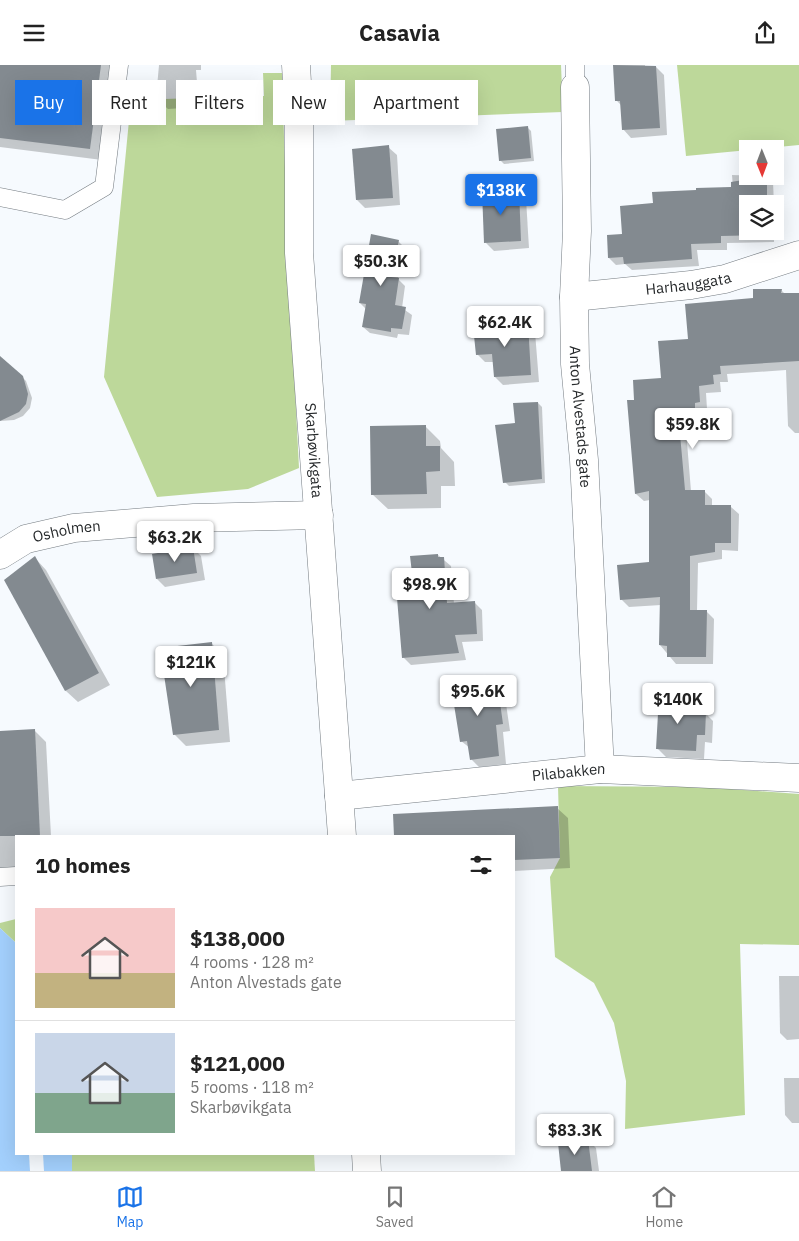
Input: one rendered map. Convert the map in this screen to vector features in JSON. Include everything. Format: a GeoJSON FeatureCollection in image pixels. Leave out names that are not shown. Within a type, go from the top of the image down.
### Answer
{"type":"FeatureCollection","features":[{"type":"Feature","properties":{"kind":"street","name":"Skarbøvikgata"},"geometry":{"type":"LineString","coordinates":[[296,65],[299,117],[299,253],[342,835]]}},
{"type":"Feature","properties":{"kind":"street","name":"Anton Alvestads gate"},"geometry":{"type":"LineString","coordinates":[[575,76],[577,231],[574,297],[575,364],[584,460],[600,769]]}},
{"type":"Feature","properties":{"kind":"street","name":"Harhauggata"},"geometry":{"type":"LineString","coordinates":[[574,297],[691,285],[725,279],[799,255]]}},
{"type":"Feature","properties":{"kind":"street","name":"Osholmen"},"geometry":{"type":"LineString","coordinates":[[0,555],[26,539],[74,528],[194,518],[319,515]]}},
{"type":"Feature","properties":{"kind":"street","name":"Pilabakken"},"geometry":{"type":"LineString","coordinates":[[339,796],[600,769],[799,778]]}},
{"type":"Feature","properties":{"kind":"street"},"geometry":{"type":"LineString","coordinates":[[366,1155],[367,1171]]}},
{"type":"Feature","properties":{"kind":"lane"},"geometry":{"type":"LineString","coordinates":[[0,197],[64,210],[104,187],[118,65]]}},
{"type":"Feature","properties":{"kind":"lane"},"geometry":{"type":"LineString","coordinates":[[0,877],[15,876]]}},
{"type":"Feature","properties":{"kind":"green space"},"geometry":{"type":"Polygon","coordinates":[[[331,65],[561,65],[563,112],[478,115],[478,80],[355,80],[355,120],[345,120],[345,80],[331,80],[331,65]]]}},
{"type":"Feature","properties":{"kind":"green space"},"geometry":{"type":"Polygon","coordinates":[[[677,65],[799,65],[799,145],[784,146],[784,140],[739,140],[739,151],[686,156],[677,65]]]}},
{"type":"Feature","properties":{"kind":"green space"},"geometry":{"type":"Polygon","coordinates":[[[263,73],[282,73],[282,80],[273,80],[273,125],[284,125],[299,468],[248,489],[157,497],[104,377],[129,125],[166,125],[166,99],[176,99],[176,125],[263,125],[263,73]]]}},
{"type":"Feature","properties":{"kind":"green space"},"geometry":{"type":"Polygon","coordinates":[[[558,786],[702,787],[799,794],[799,945],[740,944],[745,1115],[625,1129],[626,1081],[614,1023],[594,983],[555,957],[550,877],[560,858],[558,786]]]}},
{"type":"Feature","properties":{"kind":"green space"},"geometry":{"type":"Polygon","coordinates":[[[15,919],[15,942],[0,928],[0,923],[15,919]]]}},
{"type":"Feature","properties":{"kind":"green space"},"geometry":{"type":"Polygon","coordinates":[[[72,1155],[314,1155],[315,1171],[72,1171],[72,1155]]]}},
{"type":"Feature","properties":{"kind":"water"},"geometry":{"type":"Polygon","coordinates":[[[0,928],[15,942],[15,1155],[72,1155],[72,1171],[0,1171],[0,928]]]}},
{"type":"Feature","properties":{"kind":"pier"},"geometry":{"type":"Polygon","coordinates":[[[29,1155],[43,1155],[44,1171],[30,1171],[29,1155]]]}},
{"type":"Feature","properties":{"kind":"building"},"geometry":{"type":"Polygon","coordinates":[[[0,65],[101,65],[99,80],[92,80],[93,125],[90,149],[0,138],[0,65]]]}},
{"type":"Feature","properties":{"kind":"building"},"geometry":{"type":"Polygon","coordinates":[[[613,65],[656,66],[660,128],[622,130],[620,101],[615,101],[613,65]]]}},
{"type":"Feature","properties":{"kind":"building"},"geometry":{"type":"Polygon","coordinates":[[[528,126],[531,158],[499,161],[496,129],[528,126]]]}},
{"type":"Feature","properties":{"kind":"building"},"geometry":{"type":"Polygon","coordinates":[[[389,145],[393,198],[356,200],[352,149],[389,145]]]}},
{"type":"Feature","properties":{"kind":"building"},"geometry":{"type":"Polygon","coordinates":[[[739,181],[739,185],[767,185],[767,195],[739,195],[739,236],[721,236],[721,243],[691,244],[692,259],[624,264],[623,257],[608,258],[607,235],[622,234],[620,206],[653,203],[652,192],[731,187],[731,182],[739,181]]]}},
{"type":"Feature","properties":{"kind":"building"},"geometry":{"type":"Polygon","coordinates":[[[519,190],[521,241],[484,243],[482,191],[519,190]]]}},
{"type":"Feature","properties":{"kind":"building"},"geometry":{"type":"Polygon","coordinates":[[[371,234],[399,240],[391,277],[399,278],[395,305],[406,307],[402,329],[391,328],[391,332],[362,327],[366,304],[359,303],[371,234]]]}},
{"type":"Feature","properties":{"kind":"building"},"geometry":{"type":"Polygon","coordinates":[[[753,289],[782,289],[781,293],[799,293],[799,361],[720,366],[721,374],[713,375],[714,384],[699,386],[700,402],[695,403],[695,422],[679,423],[685,490],[705,490],[705,505],[731,505],[731,543],[715,543],[715,552],[690,556],[690,610],[707,610],[706,657],[667,657],[667,646],[659,645],[660,597],[620,600],[617,565],[649,562],[649,491],[635,494],[627,400],[634,400],[633,380],[661,378],[658,341],[688,339],[685,304],[753,298],[753,289]]]}},
{"type":"Feature","properties":{"kind":"building"},"geometry":{"type":"Polygon","coordinates":[[[528,323],[531,375],[494,377],[492,354],[476,355],[473,326],[528,323]]]}},
{"type":"Feature","properties":{"kind":"building"},"geometry":{"type":"Polygon","coordinates":[[[0,356],[23,376],[28,394],[26,404],[19,412],[0,421],[0,356]]]}},
{"type":"Feature","properties":{"kind":"building"},"geometry":{"type":"Polygon","coordinates":[[[538,402],[542,479],[503,483],[495,425],[515,423],[513,403],[538,402]]]}},
{"type":"Feature","properties":{"kind":"building"},"geometry":{"type":"Polygon","coordinates":[[[426,425],[426,446],[440,446],[440,471],[426,472],[427,494],[371,495],[370,426],[426,425]]]}},
{"type":"Feature","properties":{"kind":"building"},"geometry":{"type":"Polygon","coordinates":[[[193,547],[197,573],[156,579],[152,554],[193,547]]]}},
{"type":"Feature","properties":{"kind":"building"},"geometry":{"type":"Polygon","coordinates":[[[438,554],[438,557],[444,557],[447,603],[475,601],[477,634],[455,635],[459,653],[402,658],[395,574],[412,573],[410,556],[438,554]]]}},
{"type":"Feature","properties":{"kind":"building"},"geometry":{"type":"Polygon","coordinates":[[[35,556],[99,673],[65,691],[4,580],[35,556]]]}},
{"type":"Feature","properties":{"kind":"building"},"geometry":{"type":"Polygon","coordinates":[[[212,642],[219,730],[173,735],[160,648],[212,642]]]}},
{"type":"Feature","properties":{"kind":"building"},"geometry":{"type":"Polygon","coordinates":[[[487,680],[487,682],[497,681],[503,724],[496,725],[499,756],[470,760],[467,741],[460,742],[451,686],[487,680]]]}},
{"type":"Feature","properties":{"kind":"building"},"geometry":{"type":"Polygon","coordinates":[[[659,696],[684,697],[683,711],[706,712],[705,735],[697,735],[696,751],[656,749],[659,696]]]}},
{"type":"Feature","properties":{"kind":"building"},"geometry":{"type":"Polygon","coordinates":[[[35,729],[40,835],[0,836],[0,731],[35,729]]]}},
{"type":"Feature","properties":{"kind":"building"},"geometry":{"type":"Polygon","coordinates":[[[558,806],[560,858],[515,860],[515,835],[394,835],[393,814],[558,806]]]}},
{"type":"Feature","properties":{"kind":"building"},"geometry":{"type":"Polygon","coordinates":[[[588,1139],[592,1171],[561,1171],[558,1143],[588,1139]]]}}]}
